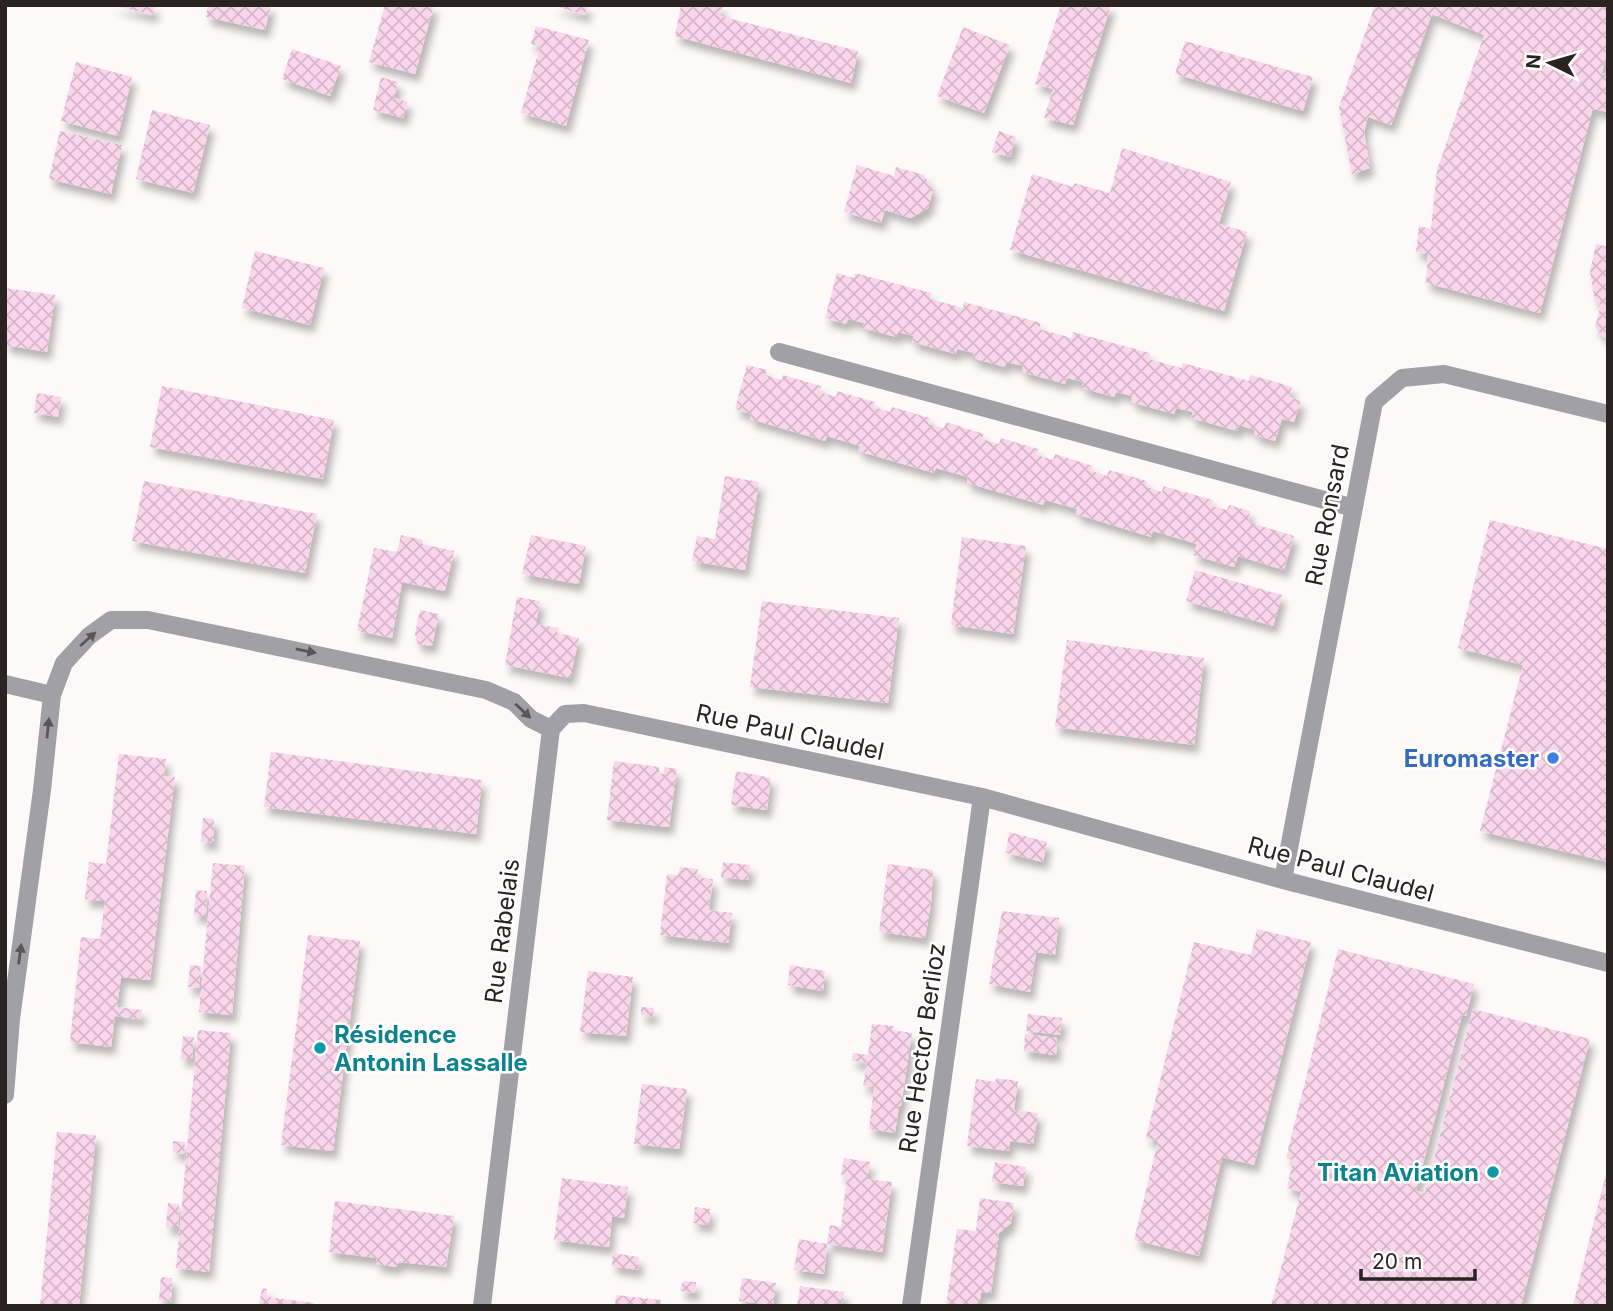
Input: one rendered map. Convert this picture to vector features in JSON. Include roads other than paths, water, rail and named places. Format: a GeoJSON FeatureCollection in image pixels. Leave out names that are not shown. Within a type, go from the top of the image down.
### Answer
{"type":"FeatureCollection","features":[{"type":"Feature","properties":{"kind":"street"},"geometry":{"type":"LineString","coordinates":[[779,352],[1354,508]]}},
{"type":"Feature","properties":{"kind":"street","name":"Rue Ronsard"},"geometry":{"type":"LineString","coordinates":[[1283,880],[1374,402],[1402,378],[1444,374],[1608,414]]}},
{"type":"Feature","properties":{"kind":"street"},"geometry":{"type":"LineString","coordinates":[[5,1095],[11,1019],[52,695],[64,663],[89,636],[111,620],[148,620],[486,690],[514,702],[531,719],[551,729]]}},
{"type":"Feature","properties":{"kind":"street"},"geometry":{"type":"LineString","coordinates":[[5,684],[52,695]]}},
{"type":"Feature","properties":{"kind":"street","name":"Rue Paul Claudel"},"geometry":{"type":"LineString","coordinates":[[551,729],[565,714],[584,713],[982,797],[1283,880],[1608,963]]}},
{"type":"Feature","properties":{"kind":"street","name":"Rue Rabelais"},"geometry":{"type":"LineString","coordinates":[[482,1306],[551,729]]}},
{"type":"Feature","properties":{"kind":"street","name":"Rue Hector Berlioz"},"geometry":{"type":"LineString","coordinates":[[911,1306],[982,797]]}},
{"type":"Feature","properties":{"kind":"place","name":"Euromaster"},"geometry":{"type":"Point","coordinates":[1553,758]}},
{"type":"Feature","properties":{"kind":"place","name":"Résidence Antonin Lassalle"},"geometry":{"type":"Point","coordinates":[320,1048]}},
{"type":"Feature","properties":{"kind":"place","name":"Titan Aviation"},"geometry":{"type":"Point","coordinates":[1493,1172]}}]}
